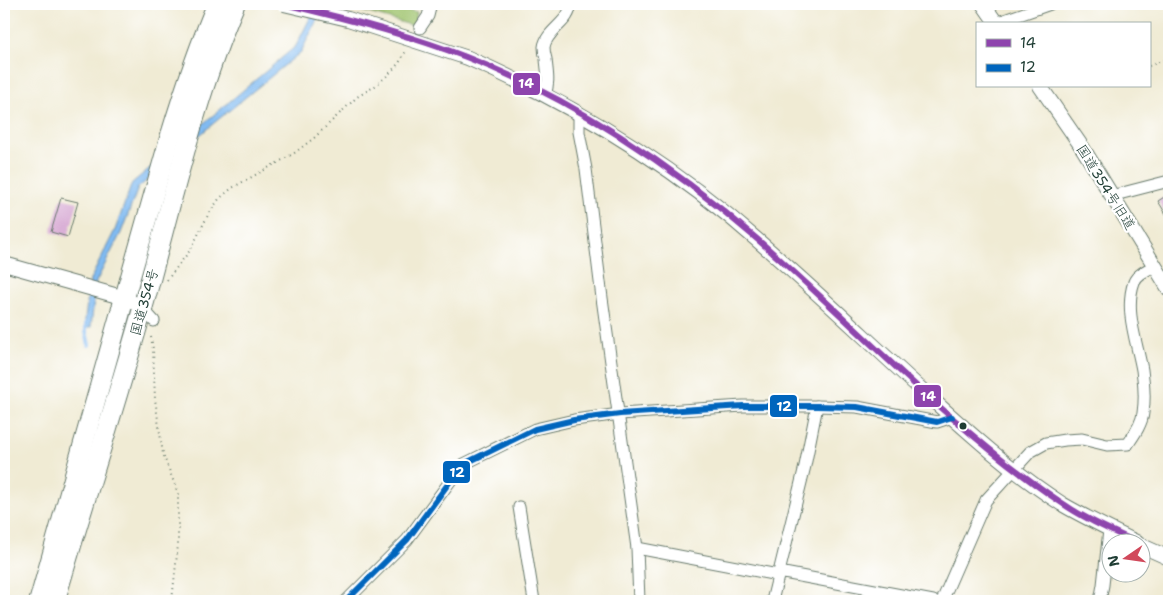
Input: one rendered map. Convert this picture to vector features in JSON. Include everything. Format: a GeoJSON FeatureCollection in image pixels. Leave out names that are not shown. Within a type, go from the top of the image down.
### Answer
{"type":"FeatureCollection","features":[{"type":"Feature","properties":{"kind":"highway","name":"国道354号"},"geometry":{"type":"LineString","coordinates":[[39,601],[185,90],[217,4]]}},
{"type":"Feature","properties":{"kind":"highway","name":"国道354号"},"geometry":{"type":"LineString","coordinates":[[55,601],[148,315],[204,89],[223,32],[235,4]]}},
{"type":"Feature","properties":{"kind":"street"},"geometry":{"type":"LineString","coordinates":[[284,4],[348,19],[468,58],[546,94],[579,112],[652,159],[720,208],[756,238],[952,417],[1013,468],[1060,503],[1114,532]]}},
{"type":"Feature","properties":{"kind":"street"},"geometry":{"type":"LineString","coordinates":[[420,28],[428,16],[431,4]]}},
{"type":"Feature","properties":{"kind":"street"},"geometry":{"type":"LineString","coordinates":[[546,94],[549,84],[544,47],[548,37],[568,14],[571,7],[570,4]]}},
{"type":"Feature","properties":{"kind":"street"},"geometry":{"type":"LineString","coordinates":[[983,4],[995,22]]}},
{"type":"Feature","properties":{"kind":"street"},"geometry":{"type":"LineString","coordinates":[[999,22],[1050,4]]}},
{"type":"Feature","properties":{"kind":"street","name":"国道354号旧道"},"geometry":{"type":"LineString","coordinates":[[1041,88],[1082,147],[1169,289]]}},
{"type":"Feature","properties":{"kind":"street"},"geometry":{"type":"LineString","coordinates":[[579,112],[579,132],[586,169],[602,298],[638,548],[639,601]]}},
{"type":"Feature","properties":{"kind":"street"},"geometry":{"type":"LineString","coordinates":[[1111,196],[1169,181]]}},
{"type":"Feature","properties":{"kind":"street"},"geometry":{"type":"LineString","coordinates":[[4,264],[125,298],[148,315]]}},
{"type":"Feature","properties":{"kind":"street"},"geometry":{"type":"LineString","coordinates":[[942,601],[986,500],[1013,468],[1030,452],[1046,443],[1082,439],[1107,445],[1128,444],[1137,430],[1143,414],[1143,372],[1133,328],[1131,300],[1134,280],[1145,270],[1155,266]]}},
{"type":"Feature","properties":{"kind":"street"},"geometry":{"type":"LineString","coordinates":[[346,601],[407,540],[462,466],[536,429],[574,420],[620,414],[743,406],[857,407],[937,422],[952,417]]}},
{"type":"Feature","properties":{"kind":"street"},"geometry":{"type":"LineString","coordinates":[[772,601],[805,466],[817,406]]}},
{"type":"Feature","properties":{"kind":"street"},"geometry":{"type":"LineString","coordinates":[[519,507],[534,601]]}},
{"type":"Feature","properties":{"kind":"street"},"geometry":{"type":"LineString","coordinates":[[1100,601],[1104,585],[1109,530]]}},
{"type":"Feature","properties":{"kind":"street"},"geometry":{"type":"LineString","coordinates":[[638,548],[778,575],[784,573],[933,601]]}},
{"type":"Feature","properties":{"kind":"street"},"geometry":{"type":"LineString","coordinates":[[1150,550],[1168,558]]}},
{"type":"Feature","properties":{"kind":"path"},"geometry":{"type":"LineString","coordinates":[[164,287],[167,279],[191,249],[208,215],[219,199],[232,188],[293,154],[314,138],[358,97],[388,75],[408,49]]}},
{"type":"Feature","properties":{"kind":"path"},"geometry":{"type":"LineString","coordinates":[[1150,66],[1169,58]]}},
{"type":"Feature","properties":{"kind":"path"},"geometry":{"type":"LineString","coordinates":[[148,315],[153,349],[156,409],[163,454],[178,493],[178,545],[172,601]]}},
{"type":"Feature","properties":{"kind":"green space"},"geometry":{"type":"Polygon","coordinates":[[[338,4],[378,4],[417,12],[414,26],[338,4]]]}},
{"type":"Feature","properties":{"kind":"water"},"geometry":{"type":"Polygon","coordinates":[[[317,4],[325,4],[301,52],[138,188],[121,233],[96,282],[91,327],[85,327],[90,280],[115,230],[132,183],[296,46],[317,4]]]}},
{"type":"Feature","properties":{"kind":"building"},"geometry":{"type":"Polygon","coordinates":[[[1169,194],[1169,219],[1158,201],[1169,194]]]}},
{"type":"Feature","properties":{"kind":"building"},"geometry":{"type":"Polygon","coordinates":[[[61,198],[78,202],[68,237],[51,232],[61,198]]]}},
{"type":"Feature","properties":{"kind":"waterway"},"geometry":{"type":"LineString","coordinates":[[86,322],[89,345]]}},
{"type":"Feature","properties":{"kind":"transit line","name":"14"},"geometry":{"type":"LineString","coordinates":[[284,4],[376,27],[466,57],[544,92],[619,136],[691,185],[757,239],[979,441],[1059,501],[1115,532]]}},
{"type":"Feature","properties":{"kind":"transit line","name":"12"},"geometry":{"type":"LineString","coordinates":[[346,601],[407,540],[462,465],[535,429],[574,420],[620,414],[743,406],[857,407],[937,422],[952,417]]}}]}
